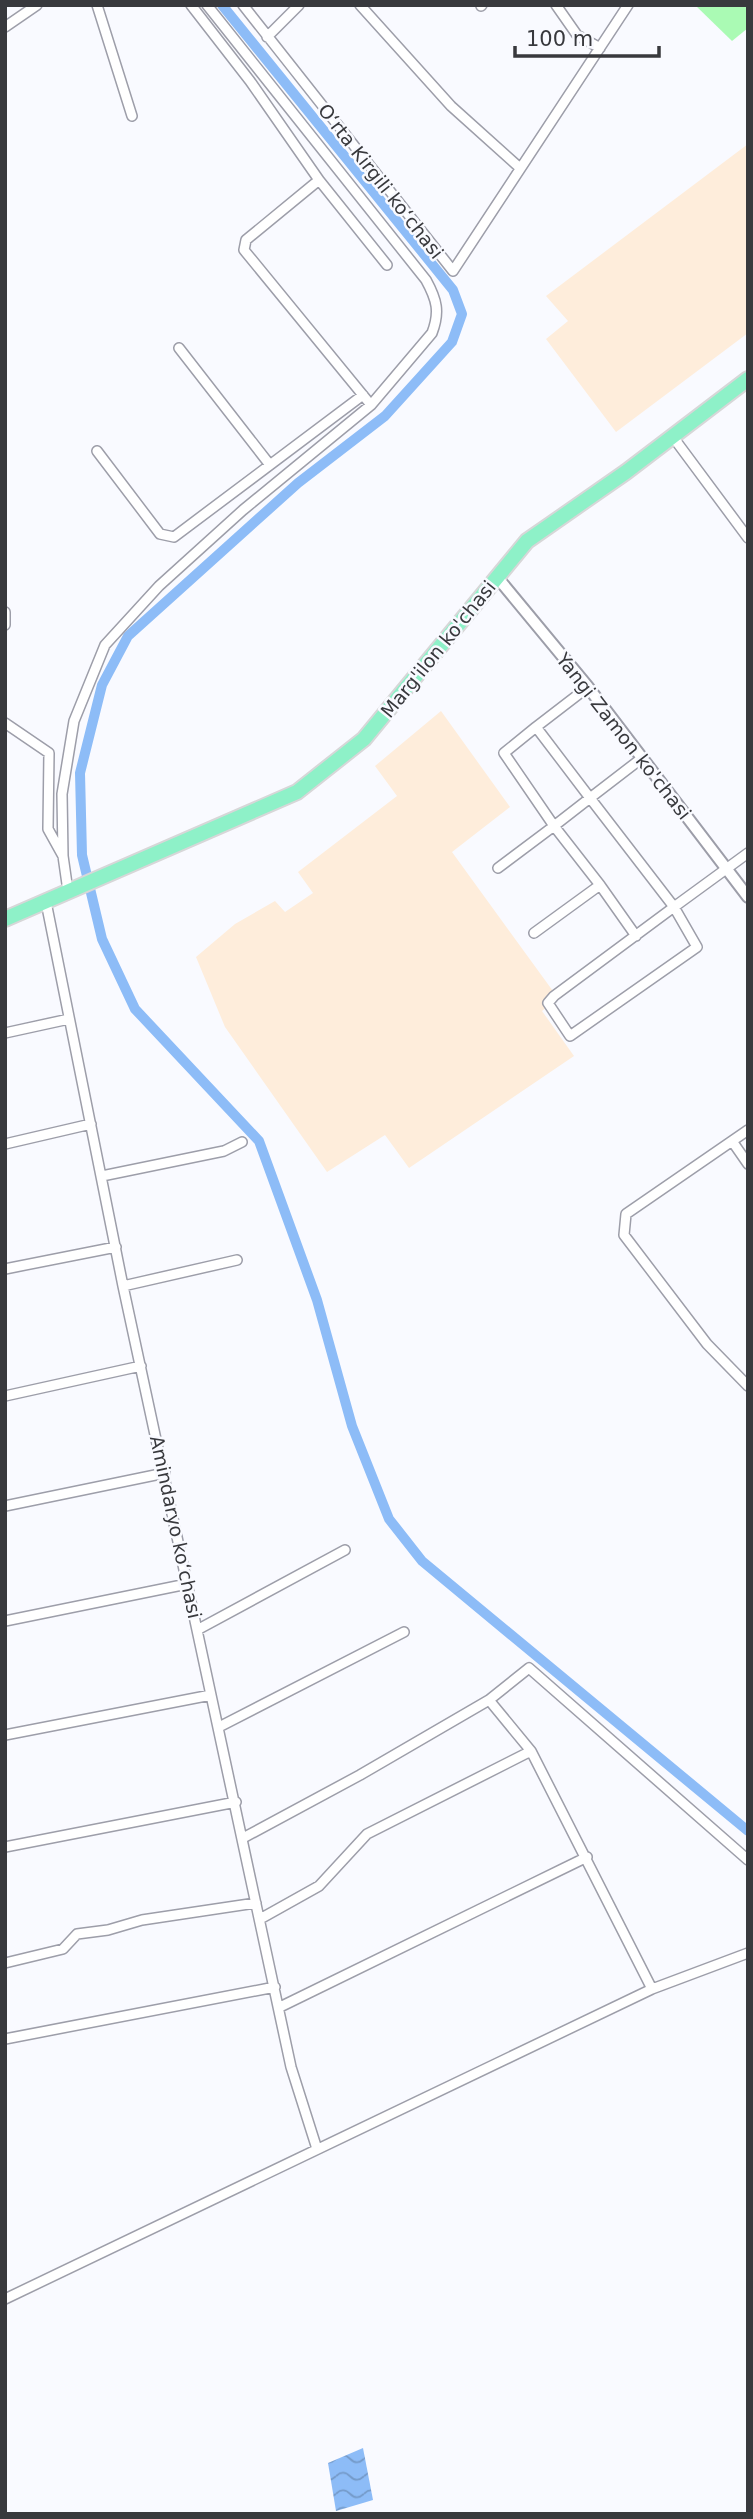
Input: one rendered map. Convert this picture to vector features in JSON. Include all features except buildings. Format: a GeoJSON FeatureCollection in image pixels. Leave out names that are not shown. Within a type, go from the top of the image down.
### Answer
{"type":"FeatureCollection","features":[{"type":"Feature","properties":{"kind":"main road","name":"Marg'ilon ko'chasi"},"geometry":{"type":"LineString","coordinates":[[72,890],[297,792],[364,740],[527,541],[673,437],[748,379]]}},
{"type":"Feature","properties":{"kind":"main road"},"geometry":{"type":"LineString","coordinates":[[5,919],[72,890]]}},
{"type":"Feature","properties":{"kind":"street"},"geometry":{"type":"LineString","coordinates":[[5,27],[37,5]]}},
{"type":"Feature","properties":{"kind":"street"},"geometry":{"type":"LineString","coordinates":[[97,5],[132,116]]}},
{"type":"Feature","properties":{"kind":"street"},"geometry":{"type":"LineString","coordinates":[[191,5],[250,81],[319,180],[387,265]]}},
{"type":"Feature","properties":{"kind":"street"},"geometry":{"type":"LineString","coordinates":[[72,890],[63,856],[62,794],[74,721],[105,645],[159,586],[243,510],[371,405],[432,334],[438,320],[437,301],[426,281],[208,5]]}},
{"type":"Feature","properties":{"kind":"street","name":"Oʻrta Kirgili koʻchasi"},"geometry":{"type":"LineString","coordinates":[[243,5],[453,271],[628,5]]}},
{"type":"Feature","properties":{"kind":"street"},"geometry":{"type":"LineString","coordinates":[[267,37],[299,5]]}},
{"type":"Feature","properties":{"kind":"street"},"geometry":{"type":"LineString","coordinates":[[360,5],[451,106],[520,167]]}},
{"type":"Feature","properties":{"kind":"street"},"geometry":{"type":"LineString","coordinates":[[556,5],[577,35],[600,48]]}},
{"type":"Feature","properties":{"kind":"street"},"geometry":{"type":"LineString","coordinates":[[319,180],[246,240],[244,250],[371,405]]}},
{"type":"Feature","properties":{"kind":"street"},"geometry":{"type":"LineString","coordinates":[[179,348],[270,465]]}},
{"type":"Feature","properties":{"kind":"street"},"geometry":{"type":"LineString","coordinates":[[97,452],[160,534],[167,538],[174,537],[363,395]]}},
{"type":"Feature","properties":{"kind":"street"},"geometry":{"type":"LineString","coordinates":[[673,437],[748,538]]}},
{"type":"Feature","properties":{"kind":"street","name":"Yangi Zamon ko'chasi"},"geometry":{"type":"LineString","coordinates":[[498,577],[588,687],[748,897]]}},
{"type":"Feature","properties":{"kind":"street"},"geometry":{"type":"LineString","coordinates":[[5,612],[5,625]]}},
{"type":"Feature","properties":{"kind":"street"},"geometry":{"type":"LineString","coordinates":[[588,687],[503,753],[636,936]]}},
{"type":"Feature","properties":{"kind":"street"},"geometry":{"type":"LineString","coordinates":[[5,723],[49,753],[48,829],[63,856]]}},
{"type":"Feature","properties":{"kind":"street"},"geometry":{"type":"LineString","coordinates":[[536,727],[674,907],[697,947],[570,1035],[548,1003],[674,907],[748,853]]}},
{"type":"Feature","properties":{"kind":"street"},"geometry":{"type":"LineString","coordinates":[[498,868],[642,758]]}},
{"type":"Feature","properties":{"kind":"street"},"geometry":{"type":"LineString","coordinates":[[534,933],[600,885]]}},
{"type":"Feature","properties":{"kind":"street","name":"Amindaryo koʻchasi"},"geometry":{"type":"LineString","coordinates":[[46,902],[123,1286],[291,2067],[317,2149]]}},
{"type":"Feature","properties":{"kind":"street"},"geometry":{"type":"LineString","coordinates":[[5,1033],[69,1019]]}},
{"type":"Feature","properties":{"kind":"street"},"geometry":{"type":"LineString","coordinates":[[5,1144],[91,1124]]}},
{"type":"Feature","properties":{"kind":"street"},"geometry":{"type":"LineString","coordinates":[[748,1130],[626,1214],[624,1235],[707,1344],[748,1386]]}},
{"type":"Feature","properties":{"kind":"street"},"geometry":{"type":"LineString","coordinates":[[732,1141],[748,1164]]}},
{"type":"Feature","properties":{"kind":"street"},"geometry":{"type":"LineString","coordinates":[[102,1176],[224,1151],[242,1142]]}},
{"type":"Feature","properties":{"kind":"street"},"geometry":{"type":"LineString","coordinates":[[5,1269],[116,1247]]}},
{"type":"Feature","properties":{"kind":"street"},"geometry":{"type":"LineString","coordinates":[[123,1286],[236,1259]]}},
{"type":"Feature","properties":{"kind":"street"},"geometry":{"type":"LineString","coordinates":[[5,1396],[141,1366]]}},
{"type":"Feature","properties":{"kind":"street"},"geometry":{"type":"LineString","coordinates":[[5,1506],[165,1473]]}},
{"type":"Feature","properties":{"kind":"street"},"geometry":{"type":"LineString","coordinates":[[197,1630],[345,1550]]}},
{"type":"Feature","properties":{"kind":"street"},"geometry":{"type":"LineString","coordinates":[[5,1621],[187,1584]]}},
{"type":"Feature","properties":{"kind":"street"},"geometry":{"type":"LineString","coordinates":[[219,1727],[404,1632]]}},
{"type":"Feature","properties":{"kind":"street"},"geometry":{"type":"LineString","coordinates":[[243,1838],[360,1775],[489,1700],[529,1668],[748,1860]]}},
{"type":"Feature","properties":{"kind":"street"},"geometry":{"type":"LineString","coordinates":[[5,1735],[211,1695]]}},
{"type":"Feature","properties":{"kind":"street"},"geometry":{"type":"LineString","coordinates":[[489,1700],[531,1751],[652,1989]]}},
{"type":"Feature","properties":{"kind":"street"},"geometry":{"type":"LineString","coordinates":[[260,1919],[319,1886],[367,1834],[531,1751]]}},
{"type":"Feature","properties":{"kind":"street"},"geometry":{"type":"LineString","coordinates":[[5,1847],[236,1802]]}},
{"type":"Feature","properties":{"kind":"street"},"geometry":{"type":"LineString","coordinates":[[280,2007],[587,1857]]}},
{"type":"Feature","properties":{"kind":"street"},"geometry":{"type":"LineString","coordinates":[[5,1963],[63,1949],[76,1934],[108,1930],[142,1920],[256,1903]]}},
{"type":"Feature","properties":{"kind":"street"},"geometry":{"type":"LineString","coordinates":[[5,2299],[652,1989],[748,1953]]}},
{"type":"Feature","properties":{"kind":"street"},"geometry":{"type":"LineString","coordinates":[[5,2039],[275,1987]]}},
{"type":"Feature","properties":{"kind":"shaded area"},"geometry":{"type":"Polygon","coordinates":[[[748,144],[748,333],[616,432],[546,339],[568,321],[546,296],[748,144]]]}},
{"type":"Feature","properties":{"kind":"shaded area"},"geometry":{"type":"Polygon","coordinates":[[[441,711],[510,807],[452,852],[558,998],[542,1011],[574,1056],[409,1168],[385,1135],[327,1172],[225,1027],[196,957],[235,924],[275,901],[285,912],[313,893],[298,872],[397,796],[375,766],[441,711]]]}},
{"type":"Feature","properties":{"kind":"green space"},"geometry":{"type":"Polygon","coordinates":[[[695,5],[748,5],[748,28],[732,41],[695,5]]]}},
{"type":"Feature","properties":{"kind":"water"},"geometry":{"type":"Polygon","coordinates":[[[363,2448],[373,2500],[336,2511],[328,2463],[363,2448]]]}},
{"type":"Feature","properties":{"kind":"waterway"},"geometry":{"type":"LineString","coordinates":[[222,5],[453,290],[462,314],[452,342],[385,416],[298,483],[128,636],[102,685],[80,773],[82,855],[102,939],[135,1009],[259,1141],[317,1300],[352,1426],[389,1519],[422,1561],[748,1831]]}}]}
